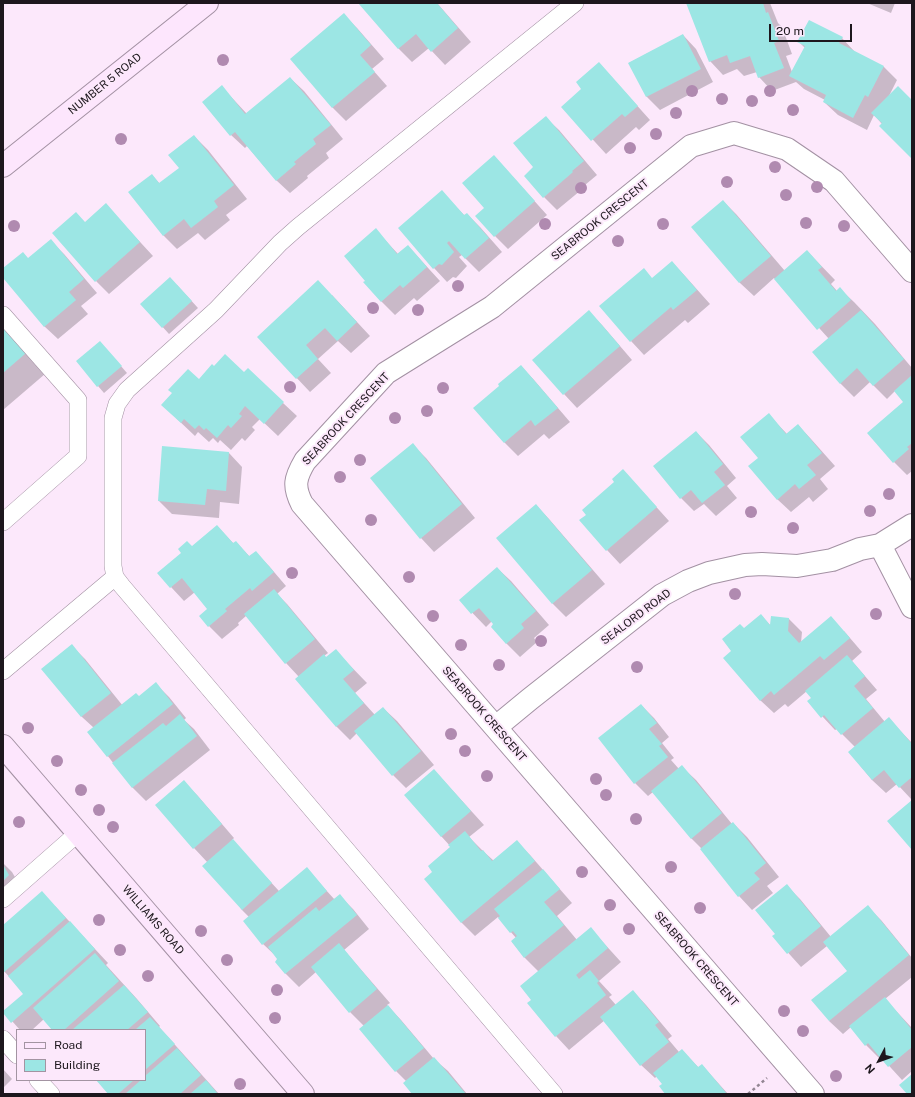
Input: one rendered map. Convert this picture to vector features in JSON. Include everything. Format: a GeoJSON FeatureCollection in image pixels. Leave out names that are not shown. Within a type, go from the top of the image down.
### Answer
{"type":"FeatureCollection","features":[{"type":"Feature","properties":{"kind":"street","name":"NUMBER 5 ROAD"},"geometry":{"type":"LineString","coordinates":[[3,166],[207,3]]}},
{"type":"Feature","properties":{"kind":"street","name":"SEABROOK CRESCENT"},"geometry":{"type":"LineString","coordinates":[[813,1094],[302,504],[297,494],[297,474],[311,455],[386,373],[492,307],[691,146],[734,133],[787,149],[834,181],[912,271]]}},
{"type":"Feature","properties":{"kind":"street","name":"SEALORD ROAD"},"geometry":{"type":"LineString","coordinates":[[496,727],[656,600],[688,581],[709,573],[745,565],[798,566],[832,560],[880,545],[912,525]]}},
{"type":"Feature","properties":{"kind":"street"},"geometry":{"type":"LineString","coordinates":[[880,545],[912,607]]}},
{"type":"Feature","properties":{"kind":"street","name":"WILLIAMS ROAD"},"geometry":{"type":"LineString","coordinates":[[3,746],[303,1094]]}},
{"type":"Feature","properties":{"kind":"lane"},"geometry":{"type":"LineString","coordinates":[[554,1094],[115,577],[113,566],[113,418],[117,404],[127,390],[216,310],[280,243],[575,3]]}},
{"type":"Feature","properties":{"kind":"lane"},"geometry":{"type":"LineString","coordinates":[[3,315],[78,400],[78,456],[3,522]]}},
{"type":"Feature","properties":{"kind":"lane"},"geometry":{"type":"LineString","coordinates":[[3,671],[115,577]]}},
{"type":"Feature","properties":{"kind":"lane"},"geometry":{"type":"LineString","coordinates":[[3,899],[78,833]]}},
{"type":"Feature","properties":{"kind":"lane"},"geometry":{"type":"LineString","coordinates":[[3,1039],[16,1054]]}},
{"type":"Feature","properties":{"kind":"lane"},"geometry":{"type":"LineString","coordinates":[[39,1081],[51,1094]]}},
{"type":"Feature","properties":{"kind":"building"},"geometry":{"type":"Polygon","coordinates":[[[358,3],[437,3],[458,28],[431,52],[416,34],[398,49],[358,3]]]}},
{"type":"Feature","properties":{"kind":"building"},"geometry":{"type":"Polygon","coordinates":[[[686,3],[763,3],[779,41],[774,43],[784,68],[758,78],[750,56],[730,63],[727,55],[709,62],[686,3]]]}},
{"type":"Feature","properties":{"kind":"building"},"geometry":{"type":"Polygon","coordinates":[[[344,13],[371,45],[360,55],[375,72],[332,108],[290,59],[344,13]]]}},
{"type":"Feature","properties":{"kind":"building"},"geometry":{"type":"Polygon","coordinates":[[[809,20],[843,37],[839,43],[884,66],[868,97],[865,95],[853,118],[823,102],[826,95],[789,76],[805,46],[797,42],[809,20]]]}},
{"type":"Feature","properties":{"kind":"building"},"geometry":{"type":"Polygon","coordinates":[[[683,34],[701,69],[646,97],[628,63],[683,34]]]}},
{"type":"Feature","properties":{"kind":"building"},"geometry":{"type":"Polygon","coordinates":[[[599,62],[638,106],[625,117],[622,114],[591,141],[561,107],[581,89],[576,82],[599,62]]]}},
{"type":"Feature","properties":{"kind":"building"},"geometry":{"type":"Polygon","coordinates":[[[290,77],[331,125],[313,139],[316,144],[294,162],[296,164],[276,181],[235,132],[230,136],[202,102],[222,85],[245,114],[290,77]]]}},
{"type":"Feature","properties":{"kind":"building"},"geometry":{"type":"Polygon","coordinates":[[[898,86],[912,100],[912,159],[879,126],[882,123],[871,113],[898,86]]]}},
{"type":"Feature","properties":{"kind":"building"},"geometry":{"type":"Polygon","coordinates":[[[546,116],[584,161],[543,198],[524,176],[533,167],[513,143],[546,116]]]}},
{"type":"Feature","properties":{"kind":"building"},"geometry":{"type":"Polygon","coordinates":[[[194,135],[234,185],[214,201],[218,207],[191,228],[184,219],[163,236],[128,192],[152,174],[159,183],[179,168],[168,155],[194,135]]]}},
{"type":"Feature","properties":{"kind":"building"},"geometry":{"type":"Polygon","coordinates":[[[494,155],[535,201],[494,237],[475,216],[484,208],[462,183],[494,155]]]}},
{"type":"Feature","properties":{"kind":"building"},"geometry":{"type":"Polygon","coordinates":[[[442,190],[464,215],[467,213],[489,238],[465,259],[449,241],[447,243],[454,252],[442,265],[439,264],[433,269],[398,228],[442,190]]]}},
{"type":"Feature","properties":{"kind":"building"},"geometry":{"type":"Polygon","coordinates":[[[723,200],[771,256],[739,283],[691,227],[723,200]]]}},
{"type":"Feature","properties":{"kind":"building"},"geometry":{"type":"Polygon","coordinates":[[[106,203],[140,242],[95,282],[52,233],[76,212],[85,222],[106,203]]]}},
{"type":"Feature","properties":{"kind":"building"},"geometry":{"type":"Polygon","coordinates":[[[376,228],[397,254],[408,245],[427,267],[403,288],[400,285],[381,302],[363,282],[365,281],[344,256],[376,228]]]}},
{"type":"Feature","properties":{"kind":"building"},"geometry":{"type":"Polygon","coordinates":[[[51,239],[84,279],[69,292],[76,300],[44,327],[3,278],[3,268],[23,252],[28,258],[51,239]]]}},
{"type":"Feature","properties":{"kind":"building"},"geometry":{"type":"Polygon","coordinates":[[[807,250],[822,267],[818,270],[836,291],[840,287],[851,300],[817,330],[774,279],[807,250]]]}},
{"type":"Feature","properties":{"kind":"building"},"geometry":{"type":"Polygon","coordinates":[[[672,261],[697,290],[673,310],[671,307],[630,342],[599,306],[644,268],[652,278],[672,261]]]}},
{"type":"Feature","properties":{"kind":"building"},"geometry":{"type":"Polygon","coordinates":[[[170,277],[192,301],[162,328],[140,304],[170,277]]]}},
{"type":"Feature","properties":{"kind":"building"},"geometry":{"type":"Polygon","coordinates":[[[318,280],[357,322],[337,341],[325,328],[306,345],[318,359],[296,379],[257,337],[318,280]]]}},
{"type":"Feature","properties":{"kind":"building"},"geometry":{"type":"Polygon","coordinates":[[[589,310],[620,346],[563,395],[532,360],[589,310]]]}},
{"type":"Feature","properties":{"kind":"building"},"geometry":{"type":"Polygon","coordinates":[[[861,310],[904,359],[873,386],[857,368],[840,384],[812,352],[861,310]]]}},
{"type":"Feature","properties":{"kind":"building"},"geometry":{"type":"Polygon","coordinates":[[[3,326],[26,353],[3,373],[3,326]]]}},
{"type":"Feature","properties":{"kind":"building"},"geometry":{"type":"Polygon","coordinates":[[[100,341],[122,366],[97,387],[76,361],[100,341]]]}},
{"type":"Feature","properties":{"kind":"building"},"geometry":{"type":"Polygon","coordinates":[[[225,354],[244,372],[248,368],[284,402],[264,424],[245,406],[239,414],[242,416],[231,428],[228,425],[217,438],[206,428],[204,430],[199,425],[195,429],[184,419],[181,423],[161,405],[172,393],[168,390],[188,369],[199,379],[212,364],[214,366],[225,354]]]}},
{"type":"Feature","properties":{"kind":"building"},"geometry":{"type":"Polygon","coordinates":[[[521,365],[558,408],[535,426],[531,420],[504,443],[473,408],[521,365]]]}},
{"type":"Feature","properties":{"kind":"building"},"geometry":{"type":"Polygon","coordinates":[[[912,375],[912,443],[907,447],[909,449],[893,463],[867,433],[903,402],[894,391],[912,375]]]}},
{"type":"Feature","properties":{"kind":"building"},"geometry":{"type":"Polygon","coordinates":[[[769,413],[786,434],[798,424],[822,453],[807,465],[816,475],[799,489],[795,484],[777,500],[748,466],[758,458],[740,437],[769,413]]]}},
{"type":"Feature","properties":{"kind":"building"},"geometry":{"type":"Polygon","coordinates":[[[696,431],[723,464],[714,472],[725,485],[702,503],[691,490],[680,499],[653,466],[696,431]]]}},
{"type":"Feature","properties":{"kind":"building"},"geometry":{"type":"Polygon","coordinates":[[[413,443],[462,504],[420,539],[370,478],[413,443]]]}},
{"type":"Feature","properties":{"kind":"building"},"geometry":{"type":"Polygon","coordinates":[[[162,446],[229,452],[226,491],[207,489],[205,505],[158,501],[162,446]]]}},
{"type":"Feature","properties":{"kind":"building"},"geometry":{"type":"Polygon","coordinates":[[[623,469],[657,507],[606,551],[579,520],[586,515],[582,510],[614,482],[612,479],[623,469]]]}},
{"type":"Feature","properties":{"kind":"building"},"geometry":{"type":"Polygon","coordinates":[[[536,504],[592,570],[552,604],[496,538],[536,504]]]}},
{"type":"Feature","properties":{"kind":"building"},"geometry":{"type":"Polygon","coordinates":[[[217,525],[233,543],[236,541],[249,556],[256,551],[274,572],[252,591],[250,588],[225,609],[227,611],[208,627],[199,616],[207,609],[182,578],[170,588],[157,573],[181,553],[178,549],[187,541],[192,546],[217,525]]]}},
{"type":"Feature","properties":{"kind":"building"},"geometry":{"type":"Polygon","coordinates":[[[497,567],[536,611],[521,624],[524,628],[506,644],[491,627],[493,624],[479,608],[471,614],[459,600],[497,567]]]}},
{"type":"Feature","properties":{"kind":"building"},"geometry":{"type":"Polygon","coordinates":[[[274,589],[315,639],[285,664],[244,614],[274,589]]]}},
{"type":"Feature","properties":{"kind":"building"},"geometry":{"type":"Polygon","coordinates":[[[761,614],[770,625],[771,616],[789,618],[788,631],[799,643],[831,616],[850,638],[824,660],[820,656],[774,695],[771,691],[760,701],[723,658],[731,651],[722,639],[740,624],[744,628],[761,614]]]}},
{"type":"Feature","properties":{"kind":"building"},"geometry":{"type":"Polygon","coordinates":[[[72,644],[111,693],[81,717],[41,669],[72,644]]]}},
{"type":"Feature","properties":{"kind":"building"},"geometry":{"type":"Polygon","coordinates":[[[336,649],[354,670],[343,679],[364,703],[336,727],[295,679],[324,654],[326,657],[336,649]]]}},
{"type":"Feature","properties":{"kind":"building"},"geometry":{"type":"Polygon","coordinates":[[[847,655],[865,676],[854,686],[873,708],[841,735],[824,715],[821,718],[807,701],[811,698],[805,691],[847,655]]]}},
{"type":"Feature","properties":{"kind":"building"},"geometry":{"type":"Polygon","coordinates":[[[156,682],[173,704],[107,757],[87,732],[136,693],[139,696],[156,682]]]}},
{"type":"Feature","properties":{"kind":"building"},"geometry":{"type":"Polygon","coordinates":[[[641,704],[657,723],[649,729],[662,744],[659,746],[668,757],[634,784],[598,738],[641,704]]]}},
{"type":"Feature","properties":{"kind":"building"},"geometry":{"type":"Polygon","coordinates":[[[383,707],[421,751],[392,776],[354,731],[383,707]]]}},
{"type":"Feature","properties":{"kind":"building"},"geometry":{"type":"Polygon","coordinates":[[[180,714],[197,736],[132,788],[112,763],[163,723],[166,726],[180,714]]]}},
{"type":"Feature","properties":{"kind":"building"},"geometry":{"type":"Polygon","coordinates":[[[889,717],[912,744],[912,777],[899,788],[884,770],[872,780],[848,752],[889,717]]]}},
{"type":"Feature","properties":{"kind":"building"},"geometry":{"type":"Polygon","coordinates":[[[682,765],[722,813],[691,839],[651,791],[682,765]]]}},
{"type":"Feature","properties":{"kind":"building"},"geometry":{"type":"Polygon","coordinates":[[[434,769],[471,811],[441,837],[404,795],[434,769]]]}},
{"type":"Feature","properties":{"kind":"building"},"geometry":{"type":"Polygon","coordinates":[[[184,780],[222,824],[193,849],[155,805],[184,780]]]}},
{"type":"Feature","properties":{"kind":"building"},"geometry":{"type":"Polygon","coordinates":[[[912,800],[912,850],[887,821],[912,800]]]}},
{"type":"Feature","properties":{"kind":"building"},"geometry":{"type":"Polygon","coordinates":[[[733,822],[766,863],[754,873],[760,879],[738,897],[700,849],[733,822]]]}},
{"type":"Feature","properties":{"kind":"building"},"geometry":{"type":"Polygon","coordinates":[[[465,831],[481,851],[483,850],[492,861],[517,840],[535,861],[461,923],[424,879],[432,872],[428,866],[450,847],[448,845],[465,831]]]}},
{"type":"Feature","properties":{"kind":"building"},"geometry":{"type":"Polygon","coordinates":[[[233,839],[272,883],[242,910],[202,866],[233,839]]]}},
{"type":"Feature","properties":{"kind":"building"},"geometry":{"type":"Polygon","coordinates":[[[3,865],[9,875],[3,881],[3,865]]]}},
{"type":"Feature","properties":{"kind":"building"},"geometry":{"type":"Polygon","coordinates":[[[307,867],[327,891],[262,945],[243,921],[307,867]]]}},
{"type":"Feature","properties":{"kind":"building"},"geometry":{"type":"Polygon","coordinates":[[[543,869],[560,889],[544,902],[564,925],[524,958],[511,941],[517,936],[513,931],[510,933],[498,918],[500,916],[494,909],[543,869]]]}},
{"type":"Feature","properties":{"kind":"building"},"geometry":{"type":"Polygon","coordinates":[[[787,884],[821,926],[787,954],[772,936],[775,934],[755,910],[787,884]]]}},
{"type":"Feature","properties":{"kind":"building"},"geometry":{"type":"Polygon","coordinates":[[[42,891],[66,918],[3,973],[3,925],[42,891]]]}},
{"type":"Feature","properties":{"kind":"building"},"geometry":{"type":"Polygon","coordinates":[[[340,894],[357,915],[285,974],[275,962],[277,959],[268,947],[316,907],[319,911],[340,894]]]}},
{"type":"Feature","properties":{"kind":"building"},"geometry":{"type":"Polygon","coordinates":[[[868,905],[909,955],[829,1021],[811,1000],[847,971],[823,942],[868,905]]]}},
{"type":"Feature","properties":{"kind":"building"},"geometry":{"type":"Polygon","coordinates":[[[70,921],[95,949],[11,1023],[3,1011],[23,994],[8,976],[70,921]]]}},
{"type":"Feature","properties":{"kind":"building"},"geometry":{"type":"Polygon","coordinates":[[[591,927],[608,948],[576,975],[579,979],[590,970],[599,981],[597,983],[606,995],[555,1037],[527,1003],[531,1000],[520,986],[591,927]]]}},
{"type":"Feature","properties":{"kind":"building"},"geometry":{"type":"Polygon","coordinates":[[[339,943],[377,989],[349,1013],[311,967],[339,943]]]}},
{"type":"Feature","properties":{"kind":"building"},"geometry":{"type":"Polygon","coordinates":[[[95,953],[119,981],[65,1029],[51,1029],[33,1008],[95,953]]]}},
{"type":"Feature","properties":{"kind":"building"},"geometry":{"type":"Polygon","coordinates":[[[124,985],[148,1012],[128,1029],[73,1029],[124,985]]]}},
{"type":"Feature","properties":{"kind":"building"},"geometry":{"type":"Polygon","coordinates":[[[633,990],[659,1022],[655,1025],[669,1042],[640,1066],[600,1017],[633,990]]]}},
{"type":"Feature","properties":{"kind":"building"},"geometry":{"type":"Polygon","coordinates":[[[885,997],[912,1030],[912,1047],[888,1067],[868,1043],[865,1046],[849,1026],[885,997]]]}},
{"type":"Feature","properties":{"kind":"building"},"geometry":{"type":"Polygon","coordinates":[[[388,1005],[424,1048],[395,1072],[359,1029],[388,1005]]]}},
{"type":"Feature","properties":{"kind":"building"},"geometry":{"type":"Polygon","coordinates":[[[150,1017],[175,1044],[146,1069],[146,1029],[136,1029],[150,1017]]]}},
{"type":"Feature","properties":{"kind":"building"},"geometry":{"type":"Polygon","coordinates":[[[177,1048],[201,1075],[180,1094],[125,1094],[140,1081],[146,1081],[146,1075],[177,1048]]]}},
{"type":"Feature","properties":{"kind":"building"},"geometry":{"type":"Polygon","coordinates":[[[682,1049],[698,1067],[702,1064],[727,1094],[665,1094],[659,1086],[662,1084],[653,1073],[682,1049]]]}},
{"type":"Feature","properties":{"kind":"building"},"geometry":{"type":"Polygon","coordinates":[[[434,1057],[466,1094],[412,1094],[403,1083],[434,1057]]]}},
{"type":"Feature","properties":{"kind":"building"},"geometry":{"type":"Polygon","coordinates":[[[912,1074],[912,1094],[907,1094],[899,1085],[912,1074]]]}},
{"type":"Feature","properties":{"kind":"building"},"geometry":{"type":"Polygon","coordinates":[[[206,1080],[218,1094],[190,1094],[206,1080]]]}},
{"type":"Feature","properties":{"kind":"building"},"geometry":{"type":"Polygon","coordinates":[[[97,1081],[133,1081],[118,1094],[108,1094],[97,1081]]]}}]}
